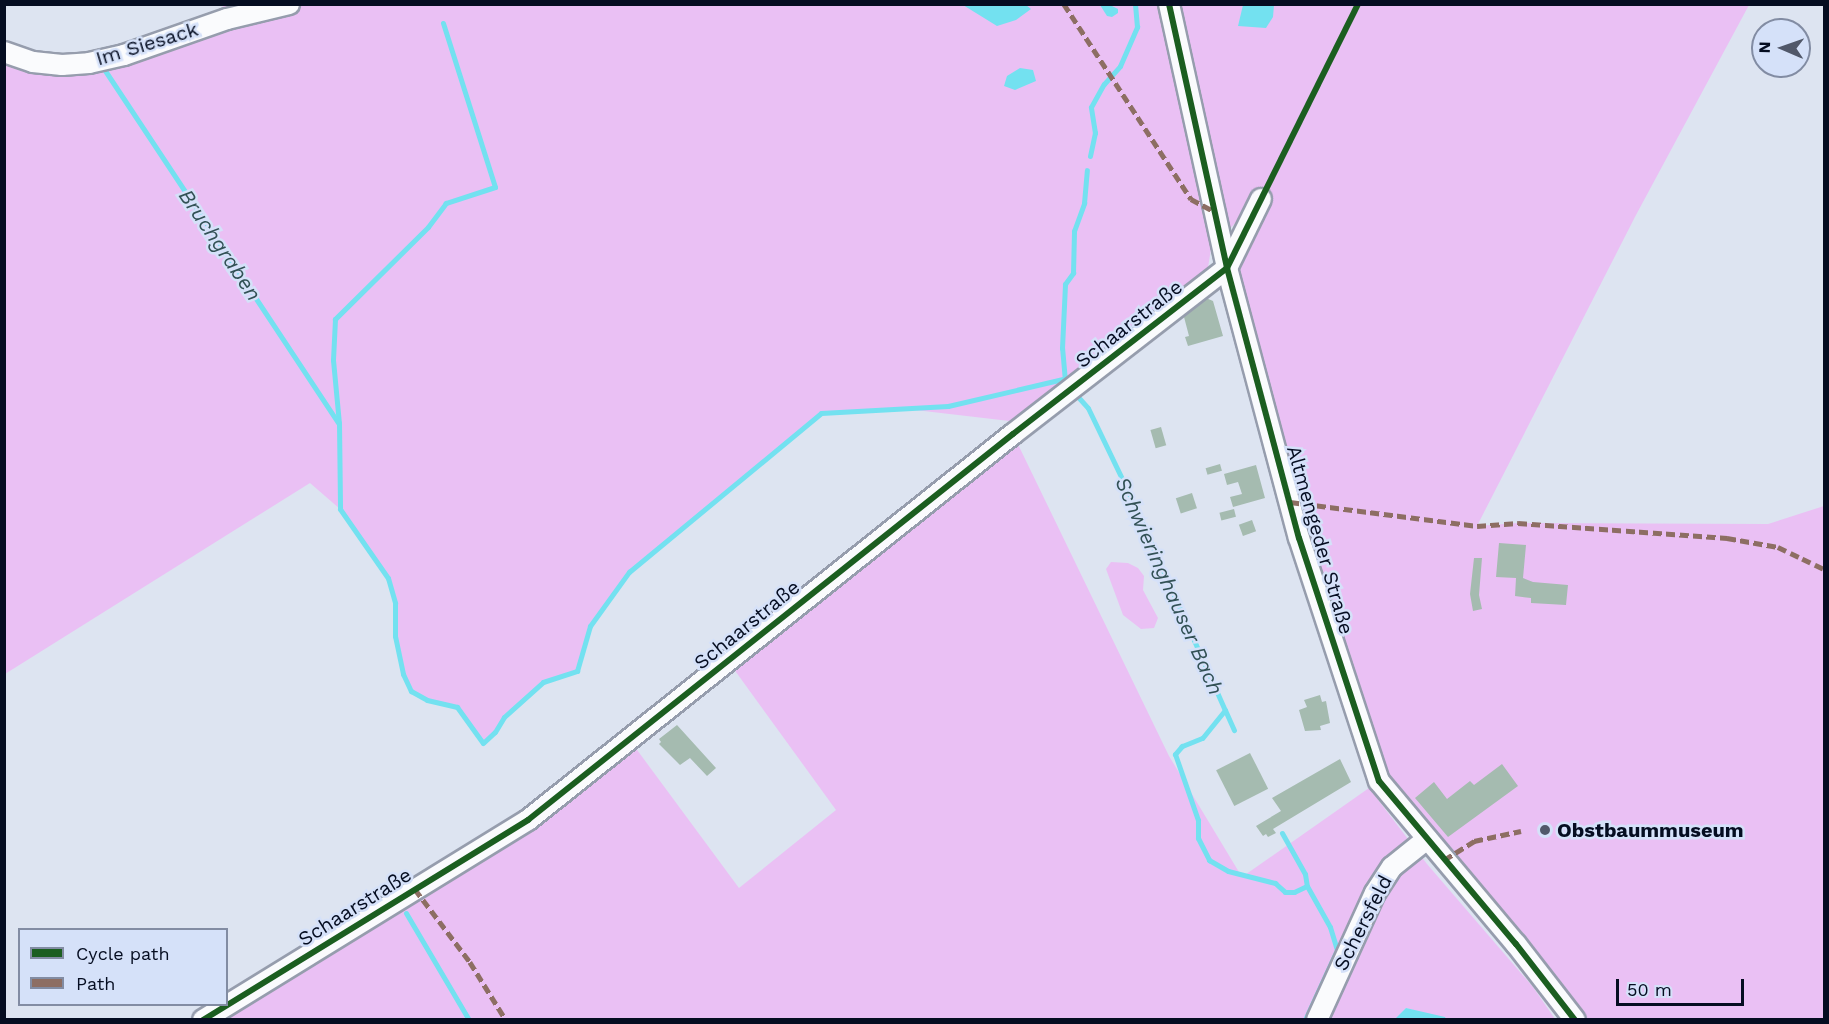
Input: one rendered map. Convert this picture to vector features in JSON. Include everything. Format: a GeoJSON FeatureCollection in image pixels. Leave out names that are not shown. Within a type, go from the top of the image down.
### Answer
{"type":"FeatureCollection","features":[{"type":"Feature","properties":{"kind":"street","name":"Im Siesack"},"geometry":{"type":"LineString","coordinates":[[4,52],[33,62],[62,65],[89,63],[124,55],[227,19],[289,4]]}},
{"type":"Feature","properties":{"kind":"street","name":"Altmengeder Straße"},"geometry":{"type":"LineString","coordinates":[[1169,4],[1227,268],[1299,538],[1364,742],[1379,781],[1516,944],[1575,1020]]}},
{"type":"Feature","properties":{"kind":"street","name":"Schaarstraße"},"geometry":{"type":"LineString","coordinates":[[228,1005],[528,820],[1013,434],[1227,268],[1261,199]]}},
{"type":"Feature","properties":{"kind":"street","name":"Schersfeld"},"geometry":{"type":"LineString","coordinates":[[1317,1020],[1375,893],[1392,867],[1427,839]]}},
{"type":"Feature","properties":{"kind":"street","name":"Schaarstraße"},"geometry":{"type":"LineString","coordinates":[[203,1020],[226,1006]]}},
{"type":"Feature","properties":{"kind":"shaded area"},"geometry":{"type":"Polygon","coordinates":[[[222,4],[1749,5],[1636,215],[1477,526],[1518,523],[1768,524],[1824,506],[1824,1019],[1575,1019],[1379,781],[1227,268],[1265,191],[1211,249],[1205,286],[1027,423],[898,408],[821,413],[629,572],[590,626],[577,671],[543,682],[504,717],[495,732],[483,743],[457,707],[427,700],[411,691],[403,674],[395,636],[395,603],[388,578],[340,509],[310,483],[5,674],[5,52],[62,65],[227,18],[222,4]]]}},
{"type":"Feature","properties":{"kind":"shaded area"},"geometry":{"type":"Polygon","coordinates":[[[1013,434],[1169,756],[1242,877],[1369,788],[1427,864],[1533,987],[1555,1019],[1446,1019],[1406,1008],[1395,1020],[203,1020],[528,820],[629,739],[739,888],[836,810],[728,661],[1013,434]]]}},
{"type":"Feature","properties":{"kind":"shaded area"},"geometry":{"type":"Polygon","coordinates":[[[1111,562],[1128,563],[1138,568],[1144,576],[1143,590],[1158,618],[1154,628],[1141,629],[1123,615],[1106,569],[1111,562]]]}},
{"type":"Feature","properties":{"kind":"water"},"geometry":{"type":"Polygon","coordinates":[[[963,5],[1026,5],[1031,9],[1016,20],[997,26],[963,5]]]}},
{"type":"Feature","properties":{"kind":"water"},"geometry":{"type":"Polygon","coordinates":[[[1100,5],[1110,5],[1118,9],[1118,13],[1112,17],[1107,16],[1100,5]]]}},
{"type":"Feature","properties":{"kind":"water"},"geometry":{"type":"Polygon","coordinates":[[[1243,5],[1274,5],[1273,17],[1266,28],[1238,26],[1243,5]]]}},
{"type":"Feature","properties":{"kind":"water"},"geometry":{"type":"Polygon","coordinates":[[[1020,68],[1033,70],[1036,81],[1015,90],[1004,86],[1007,76],[1020,68]]]}},
{"type":"Feature","properties":{"kind":"water"},"geometry":{"type":"Polygon","coordinates":[[[1406,1008],[1445,1017],[1446,1019],[1395,1019],[1406,1008]]]}},
{"type":"Feature","properties":{"kind":"building"},"geometry":{"type":"Polygon","coordinates":[[[1206,298],[1213,301],[1223,336],[1188,346],[1185,337],[1189,336],[1184,317],[1206,298]]]}},
{"type":"Feature","properties":{"kind":"building"},"geometry":{"type":"Polygon","coordinates":[[[1161,427],[1166,445],[1156,448],[1150,430],[1161,427]]]}},
{"type":"Feature","properties":{"kind":"building"},"geometry":{"type":"Polygon","coordinates":[[[1220,464],[1222,471],[1208,475],[1206,468],[1220,464]]]}},
{"type":"Feature","properties":{"kind":"building"},"geometry":{"type":"Polygon","coordinates":[[[1256,465],[1265,498],[1233,507],[1230,497],[1242,494],[1238,482],[1227,485],[1224,474],[1256,465]]]}},
{"type":"Feature","properties":{"kind":"building"},"geometry":{"type":"Polygon","coordinates":[[[1192,493],[1197,508],[1181,513],[1176,498],[1192,493]]]}},
{"type":"Feature","properties":{"kind":"building"},"geometry":{"type":"Polygon","coordinates":[[[1234,509],[1236,517],[1221,520],[1219,513],[1234,509]]]}},
{"type":"Feature","properties":{"kind":"building"},"geometry":{"type":"Polygon","coordinates":[[[1252,520],[1256,531],[1243,536],[1239,525],[1252,520]]]}},
{"type":"Feature","properties":{"kind":"building"},"geometry":{"type":"Polygon","coordinates":[[[1499,543],[1526,545],[1523,578],[1533,582],[1568,585],[1566,605],[1531,603],[1531,598],[1515,596],[1516,578],[1496,577],[1499,543]]]}},
{"type":"Feature","properties":{"kind":"building"},"geometry":{"type":"Polygon","coordinates":[[[1474,558],[1482,558],[1479,595],[1482,609],[1473,611],[1470,594],[1474,558]]]}},
{"type":"Feature","properties":{"kind":"building"},"geometry":{"type":"Polygon","coordinates":[[[1320,695],[1322,702],[1326,701],[1330,723],[1320,726],[1321,730],[1305,731],[1299,710],[1307,707],[1304,700],[1320,695]]]}},
{"type":"Feature","properties":{"kind":"building"},"geometry":{"type":"Polygon","coordinates":[[[677,725],[716,768],[707,776],[690,758],[680,765],[659,744],[661,742],[659,739],[677,725]]]}},
{"type":"Feature","properties":{"kind":"building"},"geometry":{"type":"Polygon","coordinates":[[[1250,753],[1268,789],[1234,806],[1216,770],[1250,753]]]}},
{"type":"Feature","properties":{"kind":"building"},"geometry":{"type":"Polygon","coordinates":[[[1340,759],[1351,782],[1273,829],[1276,833],[1268,837],[1266,834],[1263,836],[1256,826],[1281,811],[1272,798],[1340,759]]]}},
{"type":"Feature","properties":{"kind":"building"},"geometry":{"type":"Polygon","coordinates":[[[1502,764],[1518,786],[1448,837],[1415,798],[1434,782],[1447,799],[1470,781],[1474,785],[1502,764]]]}},
{"type":"Feature","properties":{"kind":"waterway","name":"Schwieringhauser Bach"},"geometry":{"type":"LineString","coordinates":[[1090,156],[1095,133],[1091,107],[1104,84],[1120,66],[1137,27],[1135,4]]}},
{"type":"Feature","properties":{"kind":"waterway"},"geometry":{"type":"LineString","coordinates":[[443,23],[495,187],[446,203],[428,227],[335,319],[333,360],[339,423],[340,509],[388,578],[395,603],[395,636],[403,674],[411,691],[427,700],[457,707],[483,743],[495,732],[504,717],[543,682],[577,671],[590,626],[629,572],[821,413],[948,406],[1063,379]]}},
{"type":"Feature","properties":{"kind":"waterway","name":"Bruchgraben"},"geometry":{"type":"LineString","coordinates":[[102,66],[338,423]]}},
{"type":"Feature","properties":{"kind":"waterway","name":"Schwieringhauser Bach"},"geometry":{"type":"LineString","coordinates":[[1065,381],[1062,348],[1065,284],[1073,273],[1074,231],[1084,203],[1087,170]]}},
{"type":"Feature","properties":{"kind":"waterway","name":"Schwieringhauser Bach"},"geometry":{"type":"LineString","coordinates":[[1079,398],[1088,408],[1126,487],[1225,710],[1202,738],[1182,746],[1175,754],[1198,820],[1198,838],[1209,860],[1228,871],[1275,883],[1285,892],[1294,892],[1307,886],[1330,927],[1337,950],[1305,1020]]}},
{"type":"Feature","properties":{"kind":"waterway"},"geometry":{"type":"LineString","coordinates":[[1225,710],[1234,730]]}},
{"type":"Feature","properties":{"kind":"waterway"},"geometry":{"type":"LineString","coordinates":[[1282,833],[1305,874],[1307,886]]}},
{"type":"Feature","properties":{"kind":"waterway"},"geometry":{"type":"LineString","coordinates":[[406,913],[469,1020]]}},
{"type":"Feature","properties":{"kind":"marked path"},"geometry":{"type":"LineString","coordinates":[[1064,4],[1191,199],[1214,211]]}},
{"type":"Feature","properties":{"kind":"marked path"},"geometry":{"type":"LineString","coordinates":[[1290,502],[1477,526],[1518,523],[1727,538],[1778,547],[1824,569]]}},
{"type":"Feature","properties":{"kind":"marked path"},"geometry":{"type":"LineString","coordinates":[[1444,860],[1474,841],[1521,831]]}},
{"type":"Feature","properties":{"kind":"marked path"},"geometry":{"type":"LineString","coordinates":[[415,889],[470,962],[506,1020]]}},
{"type":"Feature","properties":{"kind":"cycle path"},"geometry":{"type":"LineString","coordinates":[[1169,4],[1227,268],[1299,538],[1379,781],[1516,944],[1575,1020]]}},
{"type":"Feature","properties":{"kind":"cycle path"},"geometry":{"type":"LineString","coordinates":[[228,1005],[528,820],[1013,434],[1227,268],[1358,4]]}},
{"type":"Feature","properties":{"kind":"cycle path"},"geometry":{"type":"LineString","coordinates":[[203,1020],[226,1006]]}},
{"type":"Feature","properties":{"kind":"place","name":"Obstbaummuseum"},"geometry":{"type":"Point","coordinates":[1545,830]}}]}
